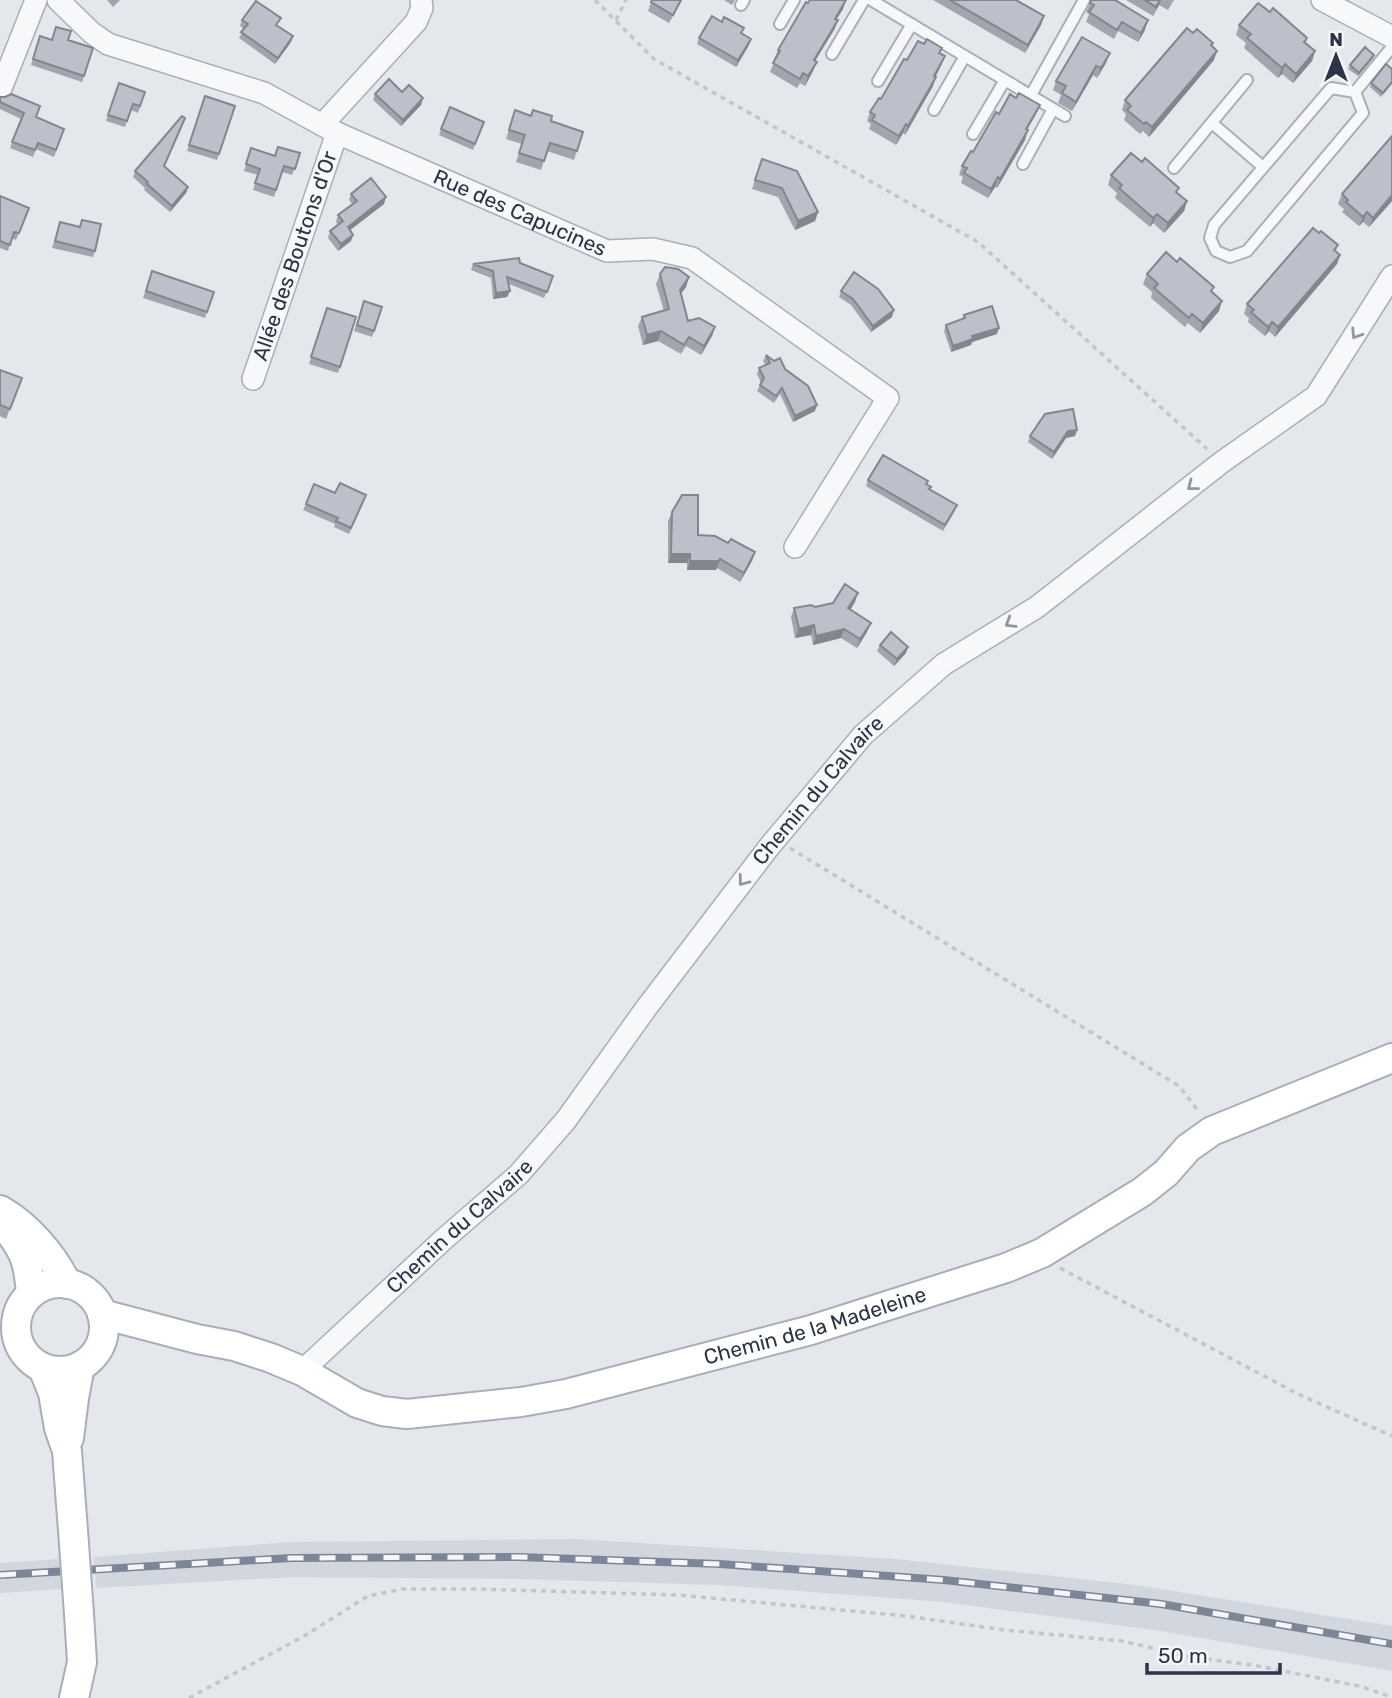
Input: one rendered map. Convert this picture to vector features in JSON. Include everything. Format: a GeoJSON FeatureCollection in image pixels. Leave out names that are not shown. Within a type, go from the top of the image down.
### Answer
{"type":"FeatureCollection","features":[{"type":"Feature","properties":{"kind":"street"},"geometry":{"type":"LineString","coordinates":[[0,91],[36,0]]}},
{"type":"Feature","properties":{"kind":"street","name":"Rue des Capucines"},"geometry":{"type":"LineString","coordinates":[[58,0],[92,33],[108,44],[264,93],[329,129],[607,251],[653,248],[692,258],[888,398],[795,547]]}},
{"type":"Feature","properties":{"kind":"street"},"geometry":{"type":"LineString","coordinates":[[329,129],[416,22],[422,8],[422,0]]}},
{"type":"Feature","properties":{"kind":"street"},"geometry":{"type":"LineString","coordinates":[[1322,0],[1392,37]]}},
{"type":"Feature","properties":{"kind":"street","name":"Allée des Boutons d'Or"},"geometry":{"type":"LineString","coordinates":[[253,379],[329,129]]}},
{"type":"Feature","properties":{"kind":"street","name":"Chemin du Calvaire"},"geometry":{"type":"LineString","coordinates":[[302,1371],[444,1239],[519,1174],[566,1120],[647,1007],[776,839],[863,735],[944,664],[1037,607],[1222,462],[1316,396],[1392,276]]}},
{"type":"Feature","properties":{"kind":"street","name":"Chemin de la Madeleine"},"geometry":{"type":"LineString","coordinates":[[197,1339],[234,1346],[271,1358],[302,1371],[357,1403],[382,1411],[407,1414],[521,1402],[579,1391],[811,1330],[1006,1268],[1042,1253],[1142,1192],[1166,1173],[1188,1148],[1212,1131],[1392,1058]]}},
{"type":"Feature","properties":{"kind":"street"},"geometry":{"type":"LineString","coordinates":[[0,1210],[14,1218],[41,1244],[60,1269],[67,1284]]}},
{"type":"Feature","properties":{"kind":"street"},"geometry":{"type":"LineString","coordinates":[[0,1217],[20,1245],[29,1266],[17,1306],[16,1337],[11,1345],[30,1361],[43,1368],[68,1371],[89,1358],[130,1342],[197,1339]]}},
{"type":"Feature","properties":{"kind":"street"},"geometry":{"type":"LineString","coordinates":[[17,1306],[42,1287],[54,1283],[67,1284],[79,1287],[89,1294],[102,1314],[102,1339],[89,1358],[67,1451]]}},
{"type":"Feature","properties":{"kind":"street"},"geometry":{"type":"LineString","coordinates":[[102,1314],[197,1339]]}},
{"type":"Feature","properties":{"kind":"street"},"geometry":{"type":"LineString","coordinates":[[43,1368],[53,1393],[59,1428],[67,1451],[82,1662],[74,1698]]}},
{"type":"Feature","properties":{"kind":"lane"},"geometry":{"type":"LineString","coordinates":[[780,24],[794,0]]}},
{"type":"Feature","properties":{"kind":"lane"},"geometry":{"type":"LineString","coordinates":[[832,54],[864,0]]}},
{"type":"Feature","properties":{"kind":"lane"},"geometry":{"type":"LineString","coordinates":[[871,0],[1065,116]]}},
{"type":"Feature","properties":{"kind":"lane"},"geometry":{"type":"LineString","coordinates":[[891,11],[897,0]]}},
{"type":"Feature","properties":{"kind":"lane"},"geometry":{"type":"LineString","coordinates":[[1031,95],[1084,0]]}},
{"type":"Feature","properties":{"kind":"lane"},"geometry":{"type":"LineString","coordinates":[[878,81],[912,24]]}},
{"type":"Feature","properties":{"kind":"lane"},"geometry":{"type":"LineString","coordinates":[[1355,92],[1392,47]]}},
{"type":"Feature","properties":{"kind":"lane"},"geometry":{"type":"LineString","coordinates":[[934,110],[965,56]]}},
{"type":"Feature","properties":{"kind":"lane"},"geometry":{"type":"LineString","coordinates":[[973,134],[1005,80]]}},
{"type":"Feature","properties":{"kind":"lane"},"geometry":{"type":"LineString","coordinates":[[1174,168],[1247,80]]}},
{"type":"Feature","properties":{"kind":"lane"},"geometry":{"type":"LineString","coordinates":[[1331,88],[1355,92],[1363,113],[1247,251],[1230,257],[1216,251],[1210,238],[1214,225],[1331,88]]}},
{"type":"Feature","properties":{"kind":"lane"},"geometry":{"type":"LineString","coordinates":[[1023,164],[1054,109]]}},
{"type":"Feature","properties":{"kind":"lane"},"geometry":{"type":"LineString","coordinates":[[1212,123],[1263,167]]}},
{"type":"Feature","properties":{"kind":"path"},"geometry":{"type":"LineString","coordinates":[[595,0],[654,59],[978,242],[1222,462]]}},
{"type":"Feature","properties":{"kind":"path"},"geometry":{"type":"LineString","coordinates":[[616,20],[626,0]]}},
{"type":"Feature","properties":{"kind":"path"},"geometry":{"type":"LineString","coordinates":[[776,839],[1179,1086],[1212,1131]]}},
{"type":"Feature","properties":{"kind":"path"},"geometry":{"type":"LineString","coordinates":[[1042,1253],[1058,1267],[1286,1387],[1392,1436]]}},
{"type":"Feature","properties":{"kind":"path"},"geometry":{"type":"LineString","coordinates":[[190,1698],[304,1636],[368,1596],[402,1589],[477,1589],[678,1595],[906,1616],[1004,1630],[1122,1641],[1190,1657],[1253,1665],[1359,1686],[1389,1698]]}},
{"type":"Feature","properties":{"kind":"shaded area"},"geometry":{"type":"Polygon","coordinates":[[[576,1539],[895,1559],[1135,1585],[1392,1626],[1392,1671],[1161,1631],[944,1602],[720,1585],[521,1579],[294,1577],[96,1588],[94,1557],[291,1542],[576,1539]]]}},
{"type":"Feature","properties":{"kind":"shaded area"},"geometry":{"type":"Polygon","coordinates":[[[60,1559],[61,1589],[0,1593],[0,1563],[60,1559]]]}},
{"type":"Feature","properties":{"kind":"building"},"geometry":{"type":"Polygon","coordinates":[[[681,0],[673,15],[651,2],[681,0]]]}},
{"type":"Feature","properties":{"kind":"building"},"geometry":{"type":"Polygon","coordinates":[[[846,0],[835,19],[838,20],[814,60],[817,62],[808,76],[803,73],[800,79],[773,63],[806,2],[846,0]]]}},
{"type":"Feature","properties":{"kind":"building"},"geometry":{"type":"Polygon","coordinates":[[[950,0],[1016,0],[1044,16],[1028,45],[950,0]]]}},
{"type":"Feature","properties":{"kind":"building"},"geometry":{"type":"Polygon","coordinates":[[[1091,0],[1115,0],[1148,20],[1141,33],[1122,22],[1117,30],[1089,12],[1094,5],[1090,3],[1091,0]]]}},
{"type":"Feature","properties":{"kind":"building"},"geometry":{"type":"Polygon","coordinates":[[[1145,0],[1160,0],[1156,7],[1145,0]]]}},
{"type":"Feature","properties":{"kind":"building"},"geometry":{"type":"Polygon","coordinates":[[[256,1],[281,18],[276,25],[293,36],[278,58],[241,32],[248,24],[242,20],[256,1]]]}},
{"type":"Feature","properties":{"kind":"building"},"geometry":{"type":"Polygon","coordinates":[[[1258,3],[1270,12],[1273,8],[1307,38],[1304,42],[1315,51],[1296,74],[1285,64],[1282,68],[1247,38],[1251,34],[1239,25],[1258,3]]]}},
{"type":"Feature","properties":{"kind":"building"},"geometry":{"type":"Polygon","coordinates":[[[712,16],[722,22],[724,17],[744,28],[741,33],[751,39],[738,60],[699,38],[712,16]]]}},
{"type":"Feature","properties":{"kind":"building"},"geometry":{"type":"Polygon","coordinates":[[[56,27],[71,31],[68,40],[93,48],[84,76],[33,59],[40,36],[52,40],[56,27]]]}},
{"type":"Feature","properties":{"kind":"building"},"geometry":{"type":"Polygon","coordinates":[[[1187,28],[1193,33],[1197,29],[1213,43],[1211,45],[1217,51],[1152,127],[1146,122],[1144,124],[1127,110],[1131,106],[1125,100],[1187,28]]]}},
{"type":"Feature","properties":{"kind":"building"},"geometry":{"type":"Polygon","coordinates":[[[1082,37],[1110,53],[1101,68],[1096,66],[1076,102],[1062,93],[1066,86],[1056,81],[1082,37]]]}},
{"type":"Feature","properties":{"kind":"building"},"geometry":{"type":"Polygon","coordinates":[[[927,39],[942,48],[939,53],[945,56],[908,126],[906,124],[899,136],[872,120],[875,115],[870,112],[918,41],[924,44],[927,39]]]}},
{"type":"Feature","properties":{"kind":"building"},"geometry":{"type":"Polygon","coordinates":[[[1365,47],[1374,55],[1359,73],[1350,65],[1365,47]]]}},
{"type":"Feature","properties":{"kind":"building"},"geometry":{"type":"Polygon","coordinates":[[[1386,64],[1392,69],[1392,82],[1383,93],[1371,83],[1386,64]]]}},
{"type":"Feature","properties":{"kind":"building"},"geometry":{"type":"Polygon","coordinates":[[[389,79],[402,92],[409,85],[423,98],[403,120],[375,94],[389,79]]]}},
{"type":"Feature","properties":{"kind":"building"},"geometry":{"type":"Polygon","coordinates":[[[119,83],[145,92],[140,106],[133,104],[127,121],[108,115],[119,83]]]}},
{"type":"Feature","properties":{"kind":"building"},"geometry":{"type":"Polygon","coordinates":[[[1019,93],[1040,105],[1000,179],[998,177],[991,189],[964,173],[967,168],[962,166],[1010,94],[1016,98],[1019,93]]]}},
{"type":"Feature","properties":{"kind":"building"},"geometry":{"type":"Polygon","coordinates":[[[11,94],[40,106],[36,117],[64,129],[56,150],[38,143],[35,150],[12,142],[24,113],[0,102],[0,97],[11,94]]]}},
{"type":"Feature","properties":{"kind":"building"},"geometry":{"type":"Polygon","coordinates":[[[205,96],[235,106],[219,154],[189,145],[205,96]]]}},
{"type":"Feature","properties":{"kind":"building"},"geometry":{"type":"Polygon","coordinates":[[[450,107],[484,122],[475,144],[441,129],[450,107]]]}},
{"type":"Feature","properties":{"kind":"building"},"geometry":{"type":"Polygon","coordinates":[[[515,110],[531,116],[533,110],[552,116],[551,121],[583,132],[577,151],[550,143],[544,161],[519,153],[525,135],[509,130],[515,110]]]}},
{"type":"Feature","properties":{"kind":"building"},"geometry":{"type":"Polygon","coordinates":[[[182,116],[185,118],[164,166],[188,187],[172,206],[135,171],[182,116]]]}},
{"type":"Feature","properties":{"kind":"building"},"geometry":{"type":"Polygon","coordinates":[[[1392,136],[1392,195],[1373,218],[1367,212],[1363,217],[1346,202],[1348,200],[1342,194],[1392,136]]]}},
{"type":"Feature","properties":{"kind":"building"},"geometry":{"type":"Polygon","coordinates":[[[278,147],[300,153],[295,169],[284,166],[276,190],[255,183],[260,169],[246,164],[251,148],[275,156],[278,147]]]}},
{"type":"Feature","properties":{"kind":"building"},"geometry":{"type":"Polygon","coordinates":[[[1131,153],[1142,162],[1145,158],[1179,188],[1176,192],[1187,201],[1168,223],[1157,214],[1153,218],[1119,188],[1122,185],[1111,175],[1131,153]]]}},
{"type":"Feature","properties":{"kind":"building"},"geometry":{"type":"Polygon","coordinates":[[[762,159],[797,171],[818,212],[798,221],[782,188],[755,180],[762,159]]]}},
{"type":"Feature","properties":{"kind":"building"},"geometry":{"type":"Polygon","coordinates":[[[371,178],[386,197],[348,227],[353,235],[341,244],[330,231],[343,221],[338,215],[357,201],[351,194],[371,178]]]}},
{"type":"Feature","properties":{"kind":"building"},"geometry":{"type":"Polygon","coordinates":[[[0,196],[29,208],[19,233],[14,232],[10,245],[0,241],[0,196]]]}},
{"type":"Feature","properties":{"kind":"building"},"geometry":{"type":"Polygon","coordinates":[[[82,220],[101,224],[95,251],[55,241],[60,222],[80,227],[82,220]]]}},
{"type":"Feature","properties":{"kind":"building"},"geometry":{"type":"Polygon","coordinates":[[[1313,228],[1338,245],[1334,250],[1340,255],[1278,327],[1272,322],[1268,327],[1251,312],[1254,310],[1247,304],[1313,228]]]}},
{"type":"Feature","properties":{"kind":"building"},"geometry":{"type":"Polygon","coordinates":[[[1166,252],[1177,262],[1180,258],[1214,287],[1211,291],[1222,301],[1203,323],[1192,314],[1189,318],[1154,288],[1158,284],[1147,274],[1166,252]]]}},
{"type":"Feature","properties":{"kind":"building"},"geometry":{"type":"Polygon","coordinates":[[[519,258],[520,263],[553,276],[547,292],[507,277],[510,291],[496,293],[493,271],[473,264],[519,258]]]}},
{"type":"Feature","properties":{"kind":"building"},"geometry":{"type":"Polygon","coordinates":[[[665,267],[678,269],[689,277],[680,290],[688,321],[699,318],[715,327],[704,346],[689,337],[684,345],[661,331],[647,335],[642,317],[669,309],[660,274],[665,267]]]}},
{"type":"Feature","properties":{"kind":"building"},"geometry":{"type":"Polygon","coordinates":[[[152,271],[214,292],[207,312],[146,291],[152,271]]]}},
{"type":"Feature","properties":{"kind":"building"},"geometry":{"type":"Polygon","coordinates":[[[854,272],[878,289],[894,310],[873,326],[853,299],[841,291],[854,272]]]}},
{"type":"Feature","properties":{"kind":"building"},"geometry":{"type":"Polygon","coordinates":[[[364,301],[382,307],[374,331],[357,325],[364,301]]]}},
{"type":"Feature","properties":{"kind":"building"},"geometry":{"type":"Polygon","coordinates":[[[992,306],[999,328],[972,336],[973,339],[953,346],[946,325],[965,318],[964,315],[992,306]]]}},
{"type":"Feature","properties":{"kind":"building"},"geometry":{"type":"Polygon","coordinates":[[[327,308],[356,317],[340,367],[311,357],[327,308]]]}},
{"type":"Feature","properties":{"kind":"building"},"geometry":{"type":"Polygon","coordinates":[[[766,355],[774,361],[780,358],[785,369],[808,386],[817,405],[795,416],[782,388],[776,396],[760,385],[764,378],[759,368],[770,363],[766,355]]]}},
{"type":"Feature","properties":{"kind":"building"},"geometry":{"type":"Polygon","coordinates":[[[0,370],[22,378],[10,409],[0,405],[0,370]]]}},
{"type":"Feature","properties":{"kind":"building"},"geometry":{"type":"Polygon","coordinates":[[[1073,409],[1077,430],[1068,431],[1054,452],[1030,436],[1045,414],[1073,409]]]}},
{"type":"Feature","properties":{"kind":"building"},"geometry":{"type":"Polygon","coordinates":[[[883,455],[928,481],[926,484],[931,487],[929,489],[957,505],[945,525],[868,480],[883,455]]]}},
{"type":"Feature","properties":{"kind":"building"},"geometry":{"type":"Polygon","coordinates":[[[340,483],[366,495],[351,528],[336,521],[338,518],[306,504],[314,484],[335,493],[340,483]]]}},
{"type":"Feature","properties":{"kind":"building"},"geometry":{"type":"Polygon","coordinates":[[[682,495],[698,495],[698,535],[715,536],[728,543],[731,539],[755,552],[744,573],[720,559],[690,561],[690,554],[671,554],[672,512],[682,495]]]}},
{"type":"Feature","properties":{"kind":"building"},"geometry":{"type":"Polygon","coordinates":[[[845,584],[858,593],[848,608],[871,623],[860,639],[844,629],[816,636],[814,625],[799,629],[794,608],[833,603],[845,584]]]}},
{"type":"Feature","properties":{"kind":"building"},"geometry":{"type":"Polygon","coordinates":[[[891,632],[908,647],[897,659],[880,645],[891,632]]]}},
{"type":"Feature","properties":{"kind":"railway"},"geometry":{"type":"LineString","coordinates":[[0,1575],[291,1558],[519,1557],[720,1564],[944,1580],[1161,1604],[1392,1644]]}}]}
